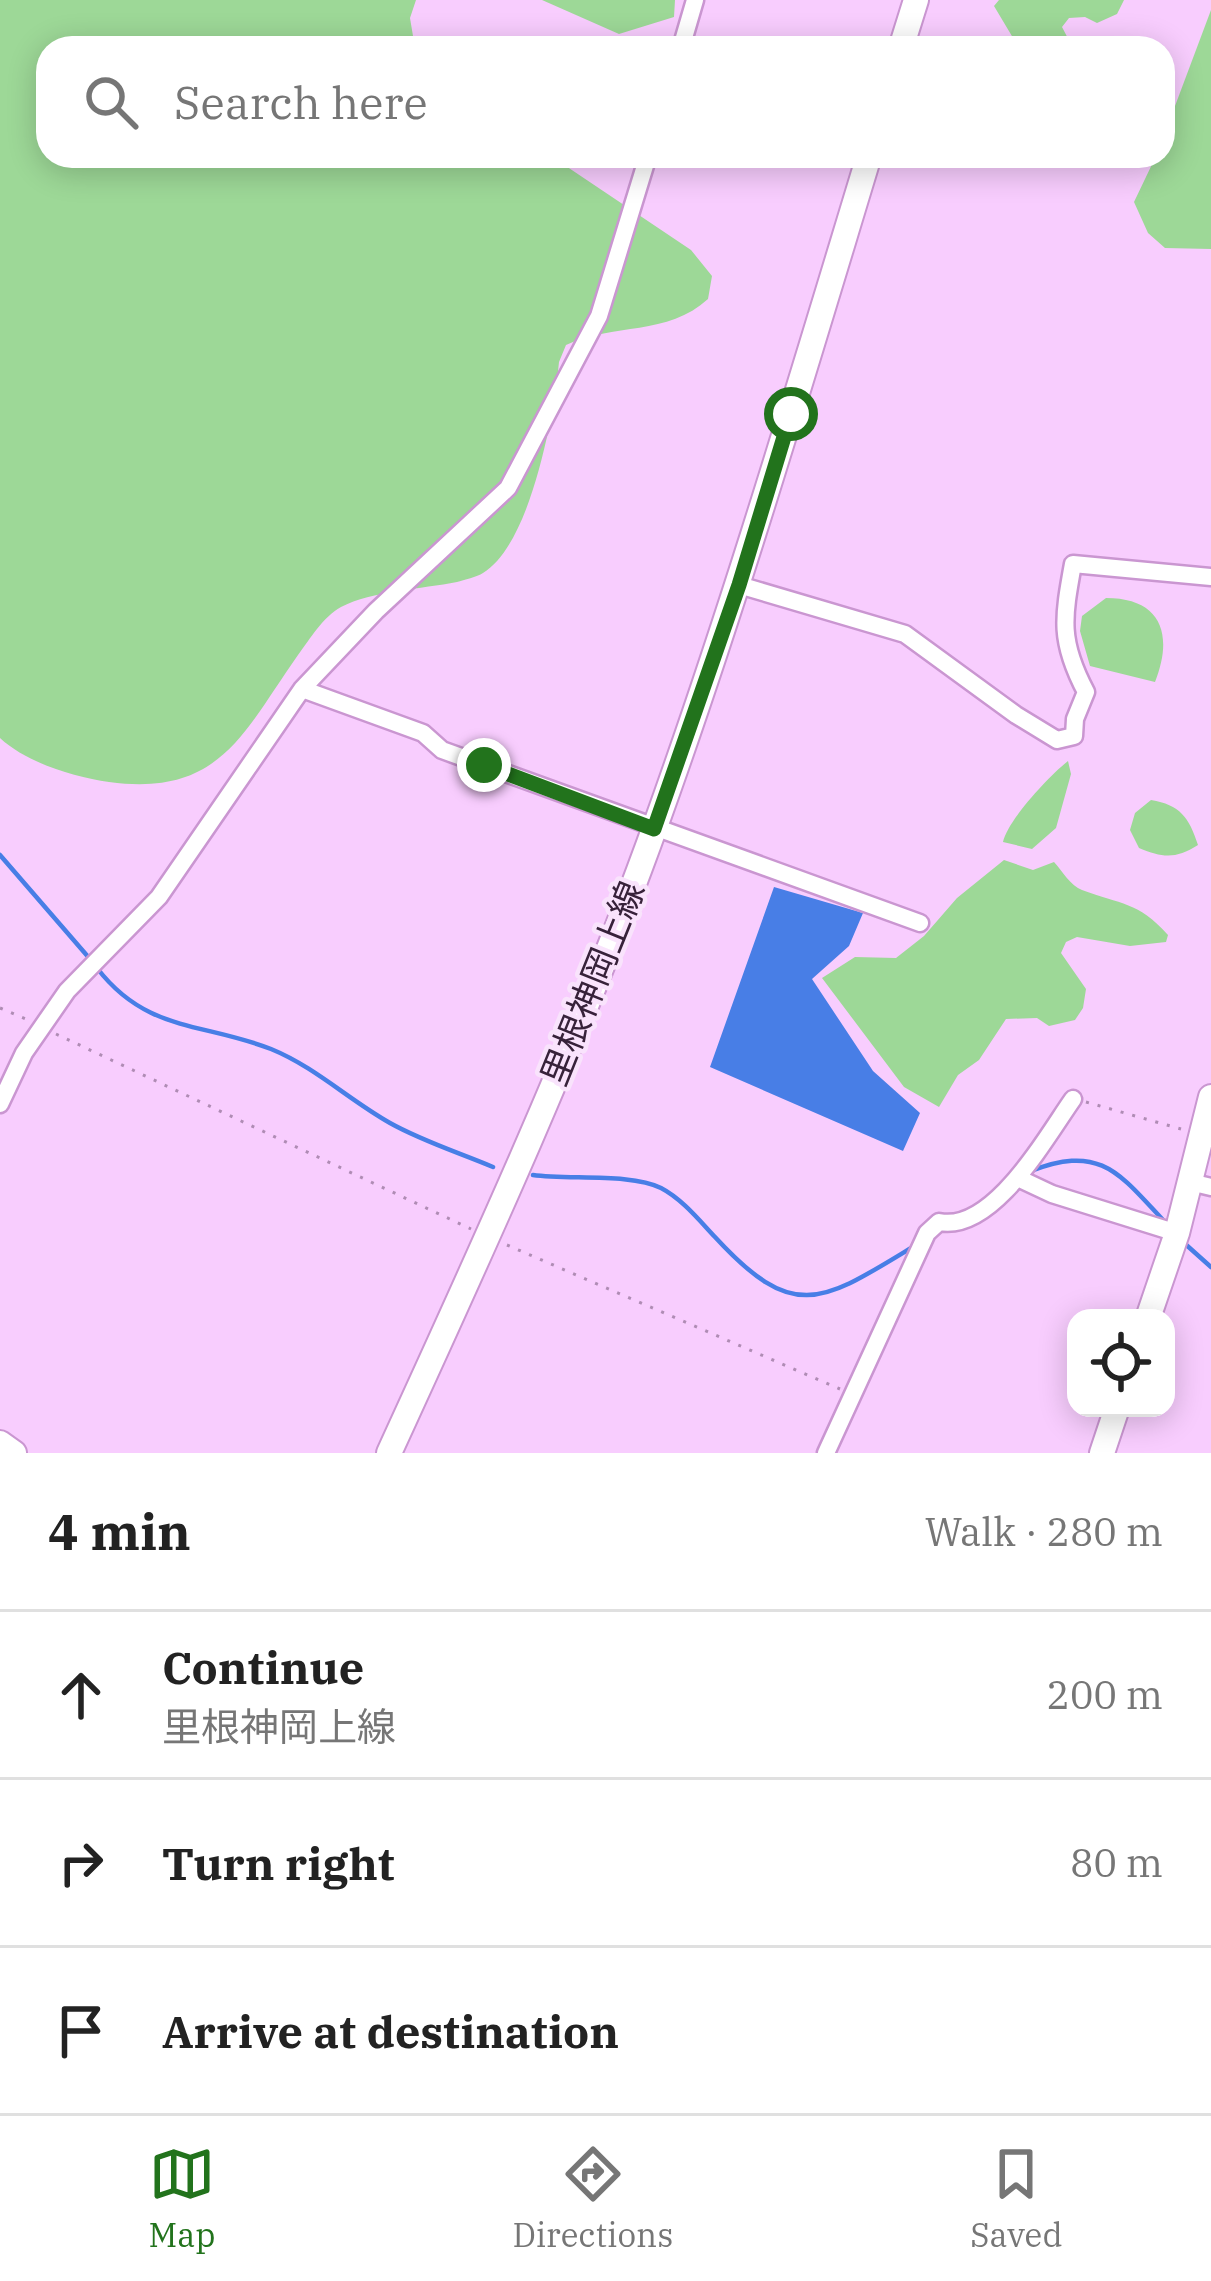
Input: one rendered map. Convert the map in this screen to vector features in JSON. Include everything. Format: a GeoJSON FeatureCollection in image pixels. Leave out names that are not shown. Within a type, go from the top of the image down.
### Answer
{"type":"FeatureCollection","features":[{"type":"Feature","properties":{"kind":"main road"},"geometry":{"type":"LineString","coordinates":[[906,36],[916,0]]}},
{"type":"Feature","properties":{"kind":"main road","name":"里根神岡上線"},"geometry":{"type":"LineString","coordinates":[[389,1453],[488,1237],[654,829],[739,585],[865,168]]}},
{"type":"Feature","properties":{"kind":"main road"},"geometry":{"type":"LineString","coordinates":[[1151,1309],[1177,1233],[1201,1185],[1202,1135],[1211,1097]]}},
{"type":"Feature","properties":{"kind":"main road"},"geometry":{"type":"LineString","coordinates":[[1102,1453],[1114,1417]]}},
{"type":"Feature","properties":{"kind":"main road"},"geometry":{"type":"LineString","coordinates":[[0,1443],[14,1453]]}},
{"type":"Feature","properties":{"kind":"street"},"geometry":{"type":"LineString","coordinates":[[684,36],[695,0]]}},
{"type":"Feature","properties":{"kind":"street"},"geometry":{"type":"LineString","coordinates":[[0,1104],[24,1053],[67,991],[158,897],[302,689],[376,611],[508,488],[599,316],[643,168]]}},
{"type":"Feature","properties":{"kind":"street"},"geometry":{"type":"LineString","coordinates":[[739,585],[905,634],[1057,740],[1074,736],[1075,718],[1086,692],[1068,659],[1062,623],[1073,564],[1211,577]]}},
{"type":"Feature","properties":{"kind":"street"},"geometry":{"type":"LineString","coordinates":[[302,689],[423,733],[442,750],[920,923]]}},
{"type":"Feature","properties":{"kind":"street"},"geometry":{"type":"LineString","coordinates":[[826,1453],[927,1233],[939,1222],[954,1226],[969,1222],[1018,1178],[1073,1099]]}},
{"type":"Feature","properties":{"kind":"street"},"geometry":{"type":"LineString","coordinates":[[1018,1178],[1052,1194],[1177,1233]]}},
{"type":"Feature","properties":{"kind":"path"},"geometry":{"type":"LineString","coordinates":[[0,1008],[488,1237],[852,1394]]}},
{"type":"Feature","properties":{"kind":"path"},"geometry":{"type":"LineString","coordinates":[[1073,1099],[1202,1135]]}},
{"type":"Feature","properties":{"kind":"green space"},"geometry":{"type":"Polygon","coordinates":[[[0,0],[416,0],[410,18],[413,36],[36,36],[36,168],[569,168],[691,250],[712,276],[708,299],[676,319],[566,345],[537,476],[527,507],[500,558],[470,578],[367,597],[334,611],[243,733],[203,769],[147,784],[109,782],[37,762],[0,738],[0,0]]]}},
{"type":"Feature","properties":{"kind":"green space"},"geometry":{"type":"Polygon","coordinates":[[[542,0],[675,0],[674,17],[619,34],[542,0]]]}},
{"type":"Feature","properties":{"kind":"green space"},"geometry":{"type":"Polygon","coordinates":[[[999,0],[1124,0],[1117,14],[1097,23],[1085,17],[1069,18],[1062,27],[1067,36],[1012,36],[994,6],[999,0]]]}},
{"type":"Feature","properties":{"kind":"green space"},"geometry":{"type":"Polygon","coordinates":[[[1211,10],[1211,249],[1165,248],[1148,233],[1134,202],[1150,168],[1175,168],[1175,106],[1211,10]]]}},
{"type":"Feature","properties":{"kind":"green space"},"geometry":{"type":"Polygon","coordinates":[[[1106,598],[1140,604],[1158,622],[1163,649],[1155,682],[1090,666],[1080,631],[1082,616],[1106,598]]]}},
{"type":"Feature","properties":{"kind":"green space"},"geometry":{"type":"Polygon","coordinates":[[[1068,761],[1071,774],[1056,828],[1032,849],[1003,842],[1040,787],[1068,761]]]}},
{"type":"Feature","properties":{"kind":"green space"},"geometry":{"type":"Polygon","coordinates":[[[1151,800],[1182,814],[1198,845],[1169,856],[1139,848],[1130,830],[1135,813],[1151,800]]]}},
{"type":"Feature","properties":{"kind":"green space"},"geometry":{"type":"Polygon","coordinates":[[[1004,860],[1033,870],[1054,862],[1078,888],[1138,910],[1168,935],[1166,942],[1130,946],[1077,937],[1066,942],[1061,953],[1086,989],[1075,1020],[1049,1026],[1037,1018],[1006,1019],[979,1060],[958,1075],[939,1107],[904,1087],[822,978],[855,957],[896,958],[1004,860]]]}},
{"type":"Feature","properties":{"kind":"water"},"geometry":{"type":"Polygon","coordinates":[[[774,887],[863,913],[849,946],[812,979],[873,1071],[920,1113],[903,1151],[710,1067],[774,887]]]}},
{"type":"Feature","properties":{"kind":"waterway"},"geometry":{"type":"LineString","coordinates":[[0,855],[90,959]]}},
{"type":"Feature","properties":{"kind":"waterway"},"geometry":{"type":"LineString","coordinates":[[97,968],[116,989],[156,1015],[271,1049],[390,1123],[493,1167]]}},
{"type":"Feature","properties":{"kind":"waterway"},"geometry":{"type":"LineString","coordinates":[[1031,1171],[1055,1163],[1091,1162],[1120,1177],[1163,1220]]}},
{"type":"Feature","properties":{"kind":"waterway"},"geometry":{"type":"LineString","coordinates":[[533,1175],[617,1179],[661,1188],[742,1264],[788,1293],[831,1291],[911,1248]]}},
{"type":"Feature","properties":{"kind":"waterway"},"geometry":{"type":"LineString","coordinates":[[1183,1242],[1211,1267]]}},
{"type":"Feature","properties":{"kind":"route"},"geometry":{"type":"LineString","coordinates":[[484,765],[654,829],[739,585],[791,414]]}}]}
